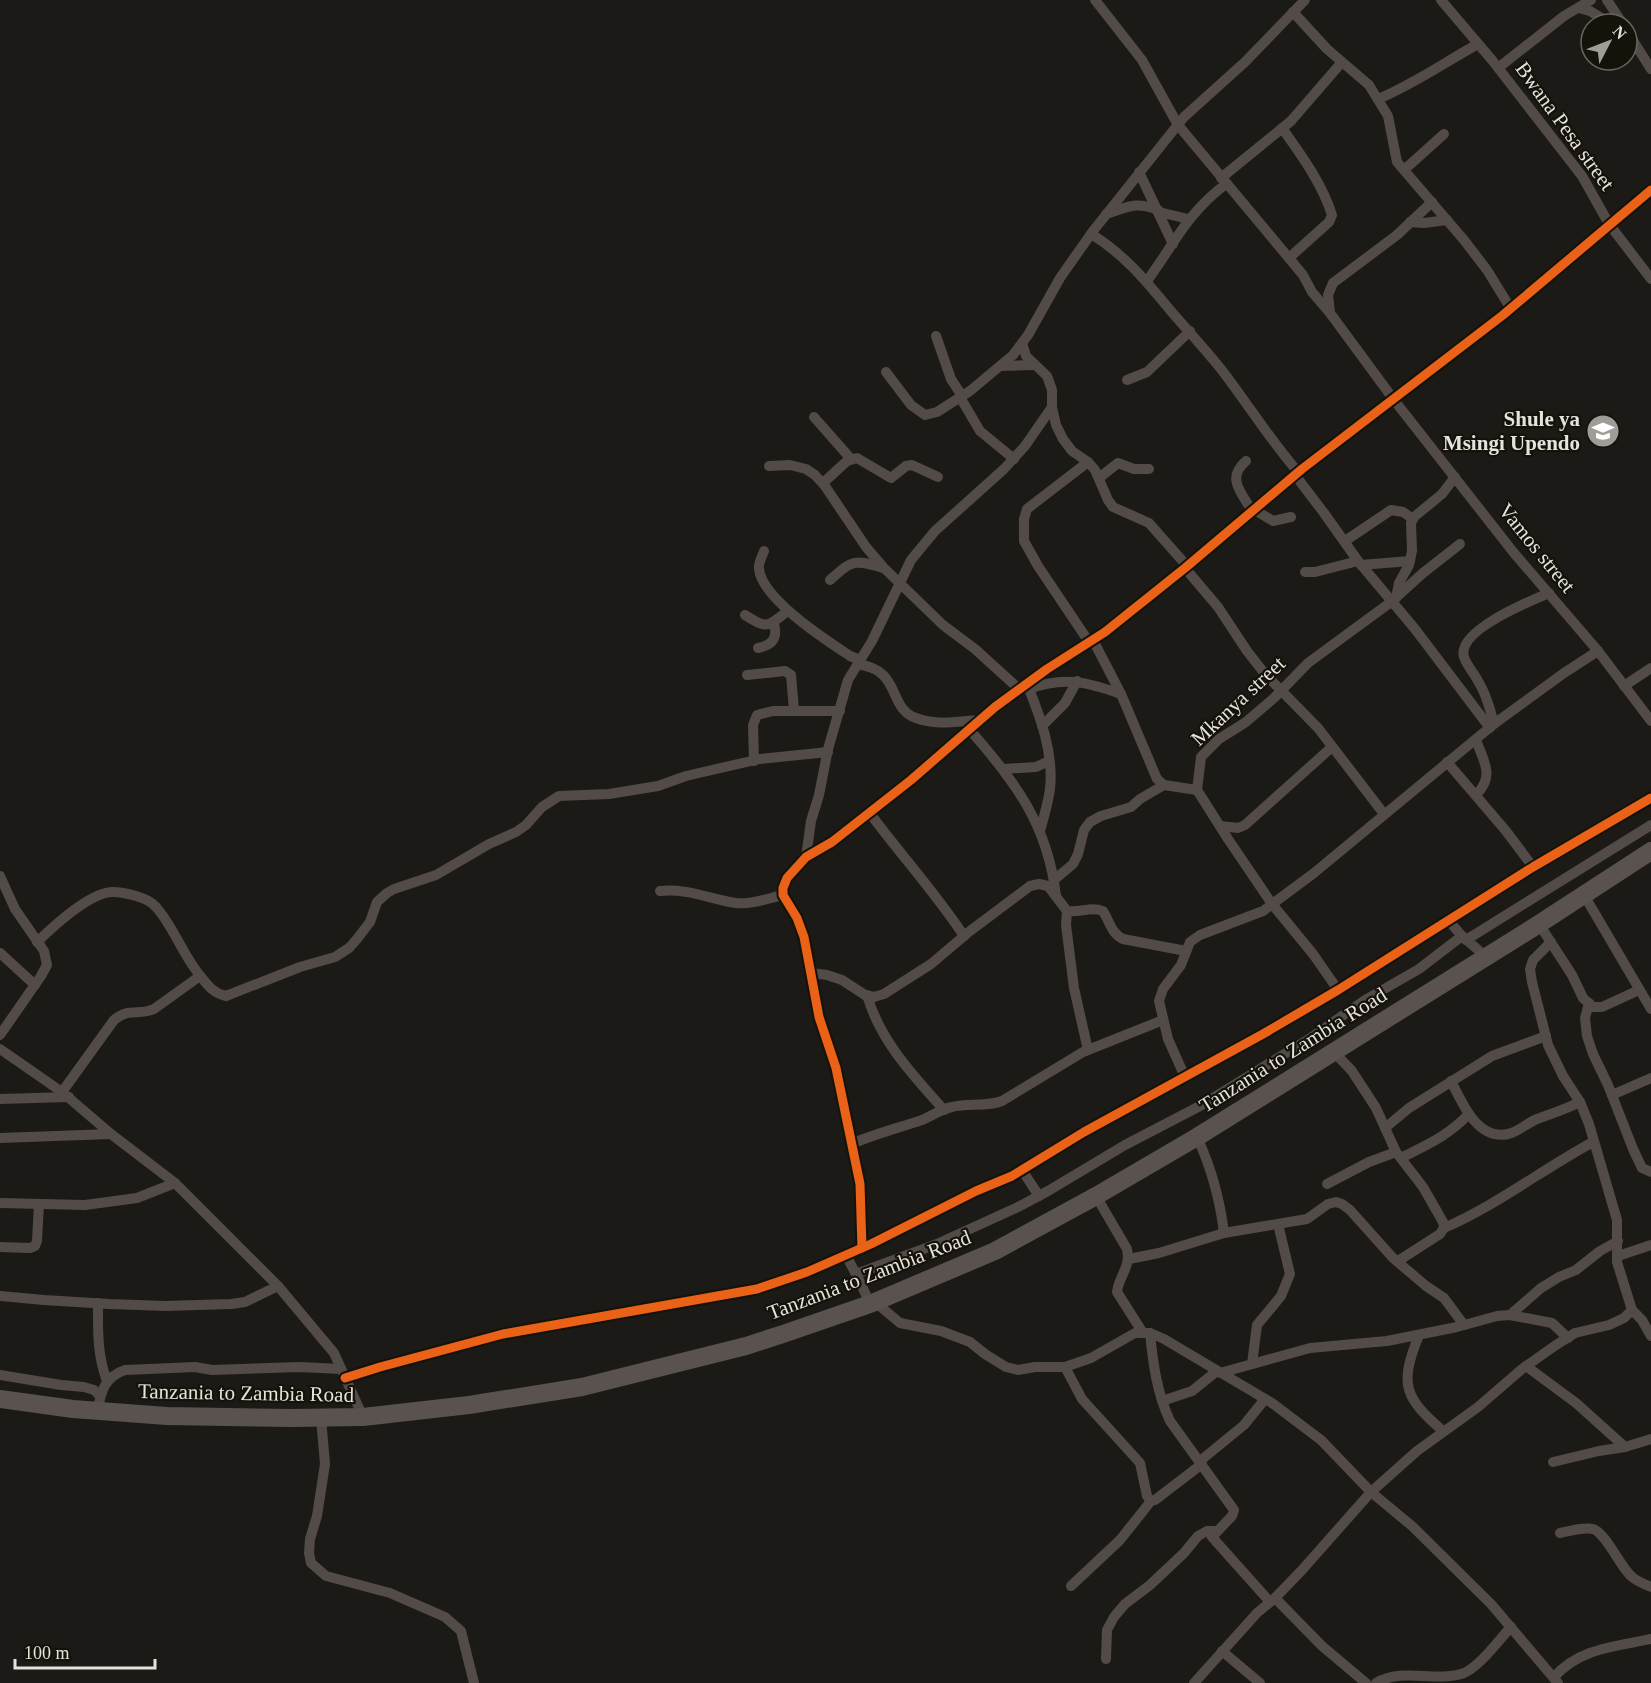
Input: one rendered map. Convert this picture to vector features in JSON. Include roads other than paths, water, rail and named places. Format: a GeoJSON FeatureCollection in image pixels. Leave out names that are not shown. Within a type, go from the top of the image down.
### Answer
{"type":"FeatureCollection","features":[{"type":"Feature","properties":{"kind":"highway","name":"Tanzania to Zambia Road"},"geometry":{"type":"LineString","coordinates":[[0,1398],[98,1404],[167,1416],[363,1417],[469,1405],[582,1387],[746,1346],[873,1303],[994,1251],[1096,1196],[1197,1137],[1539,924],[1651,851]]}},
{"type":"Feature","properties":{"kind":"street","name":"Vamos street"},"geometry":{"type":"LineString","coordinates":[[1095,0],[1142,60],[1178,125],[1303,274],[1312,292],[1394,400],[1598,651],[1651,721]]}},
{"type":"Feature","properties":{"kind":"street"},"geometry":{"type":"LineString","coordinates":[[886,372],[911,405],[925,415],[937,412],[961,397],[1001,366],[1022,343],[1060,278],[1091,234],[1178,125],[1245,62],[1305,0]]}},
{"type":"Feature","properties":{"kind":"street","name":"Bwana Pesa street"},"geometry":{"type":"LineString","coordinates":[[1442,0],[1582,176],[1609,224],[1651,279]]}},
{"type":"Feature","properties":{"kind":"street"},"geometry":{"type":"LineString","coordinates":[[1498,68],[1564,16],[1591,0]]}},
{"type":"Feature","properties":{"kind":"street"},"geometry":{"type":"LineString","coordinates":[[1578,8],[1592,12]]}},
{"type":"Feature","properties":{"kind":"street"},"geometry":{"type":"LineString","coordinates":[[1293,12],[1342,62],[1369,85],[1388,116],[1396,162],[1487,270],[1511,309]]}},
{"type":"Feature","properties":{"kind":"street"},"geometry":{"type":"LineString","coordinates":[[1378,99],[1418,81],[1478,44]]}},
{"type":"Feature","properties":{"kind":"street"},"geometry":{"type":"LineString","coordinates":[[1639,50],[1651,69]]}},
{"type":"Feature","properties":{"kind":"street"},"geometry":{"type":"LineString","coordinates":[[1147,281],[1188,219],[1223,181],[1282,128],[1342,62]]}},
{"type":"Feature","properties":{"kind":"street"},"geometry":{"type":"LineString","coordinates":[[1282,128],[1324,194],[1332,215],[1329,222],[1290,258]]}},
{"type":"Feature","properties":{"kind":"street"},"geometry":{"type":"LineString","coordinates":[[1404,170],[1444,134]]}},
{"type":"Feature","properties":{"kind":"street"},"geometry":{"type":"LineString","coordinates":[[1140,172],[1173,244]]}},
{"type":"Feature","properties":{"kind":"street"},"geometry":{"type":"LineString","coordinates":[[862,1248],[860,1184],[836,1068],[819,1017],[804,937],[797,918],[783,895],[787,878],[806,857],[832,842],[980,720],[1091,641],[1186,567],[1296,474],[1511,309],[1651,190]]}},
{"type":"Feature","properties":{"kind":"street"},"geometry":{"type":"LineString","coordinates":[[1330,313],[1328,295],[1333,283],[1375,253],[1432,202]]}},
{"type":"Feature","properties":{"kind":"street"},"geometry":{"type":"LineString","coordinates":[[1106,214],[1141,204],[1188,219]]}},
{"type":"Feature","properties":{"kind":"street"},"geometry":{"type":"LineString","coordinates":[[1410,222],[1431,223],[1447,220]]}},
{"type":"Feature","properties":{"kind":"street"},"geometry":{"type":"LineString","coordinates":[[1091,234],[1127,261],[1190,331],[1224,373],[1359,563],[1393,600],[1492,726]]}},
{"type":"Feature","properties":{"kind":"street"},"geometry":{"type":"LineString","coordinates":[[1127,380],[1147,372],[1190,331]]}},
{"type":"Feature","properties":{"kind":"street"},"geometry":{"type":"LineString","coordinates":[[936,336],[951,379],[980,431],[1014,459]]}},
{"type":"Feature","properties":{"kind":"street"},"geometry":{"type":"LineString","coordinates":[[1022,343],[1026,356],[1047,376],[1052,390],[1052,407],[1056,424],[1063,439],[1072,451],[1088,462],[1107,500],[1113,507],[1149,523],[1218,607],[1247,651],[1318,728],[1384,814]]}},
{"type":"Feature","properties":{"kind":"street"},"geometry":{"type":"LineString","coordinates":[[1001,366],[1033,365]]}},
{"type":"Feature","properties":{"kind":"street"},"geometry":{"type":"LineString","coordinates":[[806,857],[811,821],[848,680],[872,641],[911,561],[935,531],[1014,459],[1052,407]]}},
{"type":"Feature","properties":{"kind":"street"},"geometry":{"type":"LineString","coordinates":[[814,417],[851,459]]}},
{"type":"Feature","properties":{"kind":"street"},"geometry":{"type":"LineString","coordinates":[[823,483],[851,459],[857,458],[891,478],[906,466],[912,465],[938,477]]}},
{"type":"Feature","properties":{"kind":"street"},"geometry":{"type":"LineString","coordinates":[[1246,461],[1235,475],[1236,483],[1252,510],[1273,521],[1291,516]]}},
{"type":"Feature","properties":{"kind":"street"},"geometry":{"type":"LineString","coordinates":[[1088,462],[1028,508],[1023,532],[1024,541],[1038,566],[1091,641],[1120,694],[1157,779],[1164,785],[1197,790],[1272,904],[1313,954],[1338,990]]}},
{"type":"Feature","properties":{"kind":"street"},"geometry":{"type":"LineString","coordinates":[[1098,478],[1118,463],[1134,469],[1149,469]]}},
{"type":"Feature","properties":{"kind":"street"},"geometry":{"type":"LineString","coordinates":[[769,466],[790,465],[806,469],[823,483],[866,547],[884,568],[943,625],[1025,687],[1042,726],[1049,761],[1050,789],[1040,831]]}},
{"type":"Feature","properties":{"kind":"street"},"geometry":{"type":"LineString","coordinates":[[1393,600],[1410,561],[1413,519],[1442,494],[1455,477]]}},
{"type":"Feature","properties":{"kind":"street"},"geometry":{"type":"LineString","coordinates":[[1345,541],[1391,510],[1403,512],[1413,519]]}},
{"type":"Feature","properties":{"kind":"street","name":"Mkanya street"},"geometry":{"type":"LineString","coordinates":[[1197,790],[1201,757],[1208,749],[1246,722],[1308,663],[1393,600],[1460,544]]}},
{"type":"Feature","properties":{"kind":"street"},"geometry":{"type":"LineString","coordinates":[[764,551],[759,567],[770,590],[789,611],[850,656],[885,676],[903,710],[914,718],[938,723],[980,720]]}},
{"type":"Feature","properties":{"kind":"street"},"geometry":{"type":"LineString","coordinates":[[1305,572],[1359,563],[1410,561]]}},
{"type":"Feature","properties":{"kind":"street"},"geometry":{"type":"LineString","coordinates":[[830,580],[844,567],[855,562],[884,568]]}},
{"type":"Feature","properties":{"kind":"street"},"geometry":{"type":"LineString","coordinates":[[1492,726],[1490,707],[1479,682],[1465,660],[1464,648],[1480,629],[1499,616],[1549,593]]}},
{"type":"Feature","properties":{"kind":"street"},"geometry":{"type":"LineString","coordinates":[[745,615],[762,624],[774,624],[789,611]]}},
{"type":"Feature","properties":{"kind":"street"},"geometry":{"type":"LineString","coordinates":[[758,648],[773,642],[776,631],[774,624]]}},
{"type":"Feature","properties":{"kind":"street"},"geometry":{"type":"LineString","coordinates":[[1185,1077],[1168,1039],[1159,1001],[1163,989],[1181,965],[1190,942],[1200,935],[1263,911],[1314,873],[1492,726],[1598,651]]}},
{"type":"Feature","properties":{"kind":"street"},"geometry":{"type":"LineString","coordinates":[[1624,686],[1651,668]]}},
{"type":"Feature","properties":{"kind":"street"},"geometry":{"type":"LineString","coordinates":[[747,675],[784,671],[791,675],[794,710]]}},
{"type":"Feature","properties":{"kind":"street"},"geometry":{"type":"LineString","coordinates":[[1025,687],[1046,682],[1077,681],[1120,694]]}},
{"type":"Feature","properties":{"kind":"street"},"geometry":{"type":"LineString","coordinates":[[1042,726],[1065,703],[1077,681]]}},
{"type":"Feature","properties":{"kind":"street"},"geometry":{"type":"LineString","coordinates":[[754,761],[752,733],[755,717],[773,711],[840,711]]}},
{"type":"Feature","properties":{"kind":"street"},"geometry":{"type":"LineString","coordinates":[[969,729],[1003,769],[1022,801],[1033,814],[1054,880],[1056,896]]}},
{"type":"Feature","properties":{"kind":"street"},"geometry":{"type":"LineString","coordinates":[[1476,740],[1487,773],[1486,782],[1476,795]]}},
{"type":"Feature","properties":{"kind":"street"},"geometry":{"type":"LineString","coordinates":[[1220,826],[1238,828],[1245,825],[1332,747]]}},
{"type":"Feature","properties":{"kind":"street"},"geometry":{"type":"LineString","coordinates":[[37,942],[60,921],[93,899],[111,892],[144,898],[154,904],[189,961],[212,991],[226,996],[300,967],[335,957],[349,948],[370,922],[376,902],[394,889],[436,875],[489,844],[516,832],[526,825],[542,807],[559,796],[615,793],[658,786],[686,776],[754,761],[828,752]]}},
{"type":"Feature","properties":{"kind":"street"},"geometry":{"type":"LineString","coordinates":[[1003,769],[1036,767],[1049,761]]}},
{"type":"Feature","properties":{"kind":"street"},"geometry":{"type":"LineString","coordinates":[[1448,762],[1533,867]]}},
{"type":"Feature","properties":{"kind":"street"},"geometry":{"type":"LineString","coordinates":[[1054,880],[1073,864],[1084,830],[1090,822],[1101,816],[1131,807],[1164,785]]}},
{"type":"Feature","properties":{"kind":"street"},"geometry":{"type":"LineString","coordinates":[[98,1404],[101,1390],[117,1372],[195,1367],[212,1370],[300,1367],[343,1373],[380,1367],[503,1334],[548,1328],[758,1289],[807,1272],[862,1248],[1022,1170],[1084,1132],[1338,990],[1533,867],[1651,798]]}},
{"type":"Feature","properties":{"kind":"street"},"geometry":{"type":"LineString","coordinates":[[869,812],[903,857],[937,895],[964,936]]}},
{"type":"Feature","properties":{"kind":"street"},"geometry":{"type":"LineString","coordinates":[[856,1274],[937,1244],[1039,1196],[1125,1145],[1200,1106],[1309,1039],[1365,1000],[1419,969],[1464,938],[1651,825]]}},
{"type":"Feature","properties":{"kind":"street"},"geometry":{"type":"LineString","coordinates":[[0,876],[15,909],[47,958],[47,965],[35,985],[0,1035]]}},
{"type":"Feature","properties":{"kind":"street"},"geometry":{"type":"LineString","coordinates":[[810,973],[842,980],[874,997],[884,994],[931,964],[1030,886],[1039,884],[1048,886],[1067,911],[1066,925],[1074,988],[1088,1050]]}},
{"type":"Feature","properties":{"kind":"street"},"geometry":{"type":"LineString","coordinates":[[660,891],[675,889],[739,903],[783,895]]}},
{"type":"Feature","properties":{"kind":"street"},"geometry":{"type":"LineString","coordinates":[[1584,895],[1651,1009]]}},
{"type":"Feature","properties":{"kind":"street"},"geometry":{"type":"LineString","coordinates":[[1067,911],[1096,908],[1103,911],[1111,929],[1123,939],[1186,951]]}},
{"type":"Feature","properties":{"kind":"street"},"geometry":{"type":"LineString","coordinates":[[1449,921],[1485,956]]}},
{"type":"Feature","properties":{"kind":"street"},"geometry":{"type":"LineString","coordinates":[[1539,924],[1572,975],[1583,998],[1593,1007],[1602,1006],[1639,990]]}},
{"type":"Feature","properties":{"kind":"street"},"geometry":{"type":"LineString","coordinates":[[1551,942],[1533,960],[1530,969],[1532,982],[1546,1036],[1558,1067],[1580,1102],[1617,1220],[1618,1256],[1632,1310],[1642,1320],[1651,1336]]}},
{"type":"Feature","properties":{"kind":"street"},"geometry":{"type":"LineString","coordinates":[[0,953],[35,985]]}},
{"type":"Feature","properties":{"kind":"street"},"geometry":{"type":"LineString","coordinates":[[66,1095],[114,1020],[120,1015],[134,1011],[148,1012],[154,1009],[200,975]]}},
{"type":"Feature","properties":{"kind":"street"},"geometry":{"type":"LineString","coordinates":[[867,995],[880,1030],[944,1110]]}},
{"type":"Feature","properties":{"kind":"street"},"geometry":{"type":"LineString","coordinates":[[1589,1004],[1586,1018],[1587,1036],[1642,1168],[1651,1172]]}},
{"type":"Feature","properties":{"kind":"street"},"geometry":{"type":"LineString","coordinates":[[851,1144],[964,1104],[994,1104],[1002,1101],[1029,1082],[1088,1050],[1163,1020]]}},
{"type":"Feature","properties":{"kind":"street"},"geometry":{"type":"LineString","coordinates":[[1385,1128],[1409,1108],[1492,1056],[1546,1036]]}},
{"type":"Feature","properties":{"kind":"street"},"geometry":{"type":"LineString","coordinates":[[0,1049],[66,1095],[111,1134],[174,1183],[278,1286],[318,1331],[334,1353],[363,1417]]}},
{"type":"Feature","properties":{"kind":"street"},"geometry":{"type":"LineString","coordinates":[[1333,1051],[1352,1071],[1376,1108],[1399,1155],[1423,1187],[1443,1222],[1444,1228]]}},
{"type":"Feature","properties":{"kind":"street"},"geometry":{"type":"LineString","coordinates":[[1612,1095],[1651,1078]]}},
{"type":"Feature","properties":{"kind":"street"},"geometry":{"type":"LineString","coordinates":[[1450,1081],[1468,1115],[1478,1125],[1492,1133],[1504,1135],[1536,1119],[1555,1114],[1580,1102]]}},
{"type":"Feature","properties":{"kind":"street"},"geometry":{"type":"LineString","coordinates":[[0,1099],[66,1095]]}},
{"type":"Feature","properties":{"kind":"street"},"geometry":{"type":"LineString","coordinates":[[1327,1184],[1369,1162],[1399,1155],[1432,1143],[1452,1131],[1468,1115]]}},
{"type":"Feature","properties":{"kind":"street"},"geometry":{"type":"LineString","coordinates":[[0,1138],[111,1134]]}},
{"type":"Feature","properties":{"kind":"street"},"geometry":{"type":"LineString","coordinates":[[1197,1137],[1219,1199],[1224,1233]]}},
{"type":"Feature","properties":{"kind":"street"},"geometry":{"type":"LineString","coordinates":[[1398,1261],[1440,1234],[1444,1228],[1480,1211],[1593,1142]]}},
{"type":"Feature","properties":{"kind":"street"},"geometry":{"type":"LineString","coordinates":[[1022,1170],[1039,1196]]}},
{"type":"Feature","properties":{"kind":"street"},"geometry":{"type":"LineString","coordinates":[[0,1203],[85,1205],[137,1198],[174,1183]]}},
{"type":"Feature","properties":{"kind":"street"},"geometry":{"type":"LineString","coordinates":[[1096,1196],[1127,1249],[1129,1258],[1117,1292],[1146,1333],[1153,1368],[1170,1421],[1234,1510],[1232,1516],[1213,1535],[1214,1539],[1273,1600],[1366,1683]]}},
{"type":"Feature","properties":{"kind":"street"},"geometry":{"type":"LineString","coordinates":[[1129,1258],[1159,1253],[1224,1233],[1307,1219],[1328,1204],[1336,1202],[1342,1204],[1398,1261],[1443,1298],[1464,1325]]}},
{"type":"Feature","properties":{"kind":"street"},"geometry":{"type":"LineString","coordinates":[[0,1247],[30,1248],[35,1246],[38,1241],[39,1204]]}},
{"type":"Feature","properties":{"kind":"street"},"geometry":{"type":"LineString","coordinates":[[1252,1364],[1257,1325],[1281,1296],[1290,1274],[1278,1224]]}},
{"type":"Feature","properties":{"kind":"street"},"geometry":{"type":"LineString","coordinates":[[1510,1315],[1540,1288],[1576,1270],[1600,1251],[1618,1241]]}},
{"type":"Feature","properties":{"kind":"street"},"geometry":{"type":"LineString","coordinates":[[1618,1256],[1651,1245]]}},
{"type":"Feature","properties":{"kind":"street"},"geometry":{"type":"LineString","coordinates":[[846,1255],[873,1303],[900,1323],[941,1331],[970,1342],[1006,1366],[1018,1370],[1035,1367],[1065,1367],[1091,1358],[1135,1333],[1146,1333],[1164,1339],[1266,1399],[1321,1440],[1371,1492],[1412,1526],[1491,1604],[1556,1680],[1577,1657],[1594,1651],[1651,1639]]}},
{"type":"Feature","properties":{"kind":"street"},"geometry":{"type":"LineString","coordinates":[[0,1296],[166,1306],[231,1304],[244,1302],[278,1286]]}},
{"type":"Feature","properties":{"kind":"street"},"geometry":{"type":"LineString","coordinates":[[98,1303],[98,1342],[107,1381]]}},
{"type":"Feature","properties":{"kind":"street"},"geometry":{"type":"LineString","coordinates":[[1194,1683],[1371,1492],[1417,1451],[1478,1407],[1526,1366],[1568,1338],[1592,1328],[1610,1325],[1624,1318],[1632,1310]]}},
{"type":"Feature","properties":{"kind":"street"},"geometry":{"type":"LineString","coordinates":[[1162,1401],[1192,1391],[1219,1372],[1310,1348],[1387,1341],[1497,1316],[1510,1315],[1552,1323],[1568,1338]]}},
{"type":"Feature","properties":{"kind":"street"},"geometry":{"type":"LineString","coordinates":[[1419,1335],[1407,1373],[1408,1391],[1418,1407],[1443,1431]]}},
{"type":"Feature","properties":{"kind":"street"},"geometry":{"type":"LineString","coordinates":[[1526,1366],[1576,1403],[1625,1447]]}},
{"type":"Feature","properties":{"kind":"street"},"geometry":{"type":"LineString","coordinates":[[1065,1367],[1082,1399],[1140,1463],[1147,1496],[1151,1501]]}},
{"type":"Feature","properties":{"kind":"street"},"geometry":{"type":"LineString","coordinates":[[0,1375],[49,1384],[84,1387],[94,1390],[98,1404]]}},
{"type":"Feature","properties":{"kind":"street"},"geometry":{"type":"LineString","coordinates":[[1071,1586],[1119,1540],[1151,1501],[1201,1463],[1244,1425],[1266,1399]]}},
{"type":"Feature","properties":{"kind":"street"},"geometry":{"type":"LineString","coordinates":[[321,1418],[326,1464],[317,1516],[310,1539],[311,1563],[326,1576],[390,1593],[445,1617],[461,1631],[474,1683]]}},
{"type":"Feature","properties":{"kind":"street"},"geometry":{"type":"LineString","coordinates":[[1553,1462],[1625,1447],[1651,1439]]}},
{"type":"Feature","properties":{"kind":"street"},"geometry":{"type":"LineString","coordinates":[[1560,1533],[1592,1529],[1598,1532],[1619,1563],[1631,1576],[1651,1587]]}},
{"type":"Feature","properties":{"kind":"street"},"geometry":{"type":"LineString","coordinates":[[1106,1659],[1107,1630],[1125,1604],[1150,1585],[1184,1553],[1198,1536],[1207,1531],[1216,1531]]}},
{"type":"Feature","properties":{"kind":"street"},"geometry":{"type":"LineString","coordinates":[[1377,1683],[1393,1676],[1409,1680],[1462,1674],[1473,1668],[1510,1627]]}},
{"type":"Feature","properties":{"kind":"street"},"geometry":{"type":"LineString","coordinates":[[1222,1651],[1260,1683]]}},
{"type":"Feature","properties":{"kind":"place","name":"Shule ya Msingi Upendo"},"geometry":{"type":"Point","coordinates":[1603,431]}}]}
